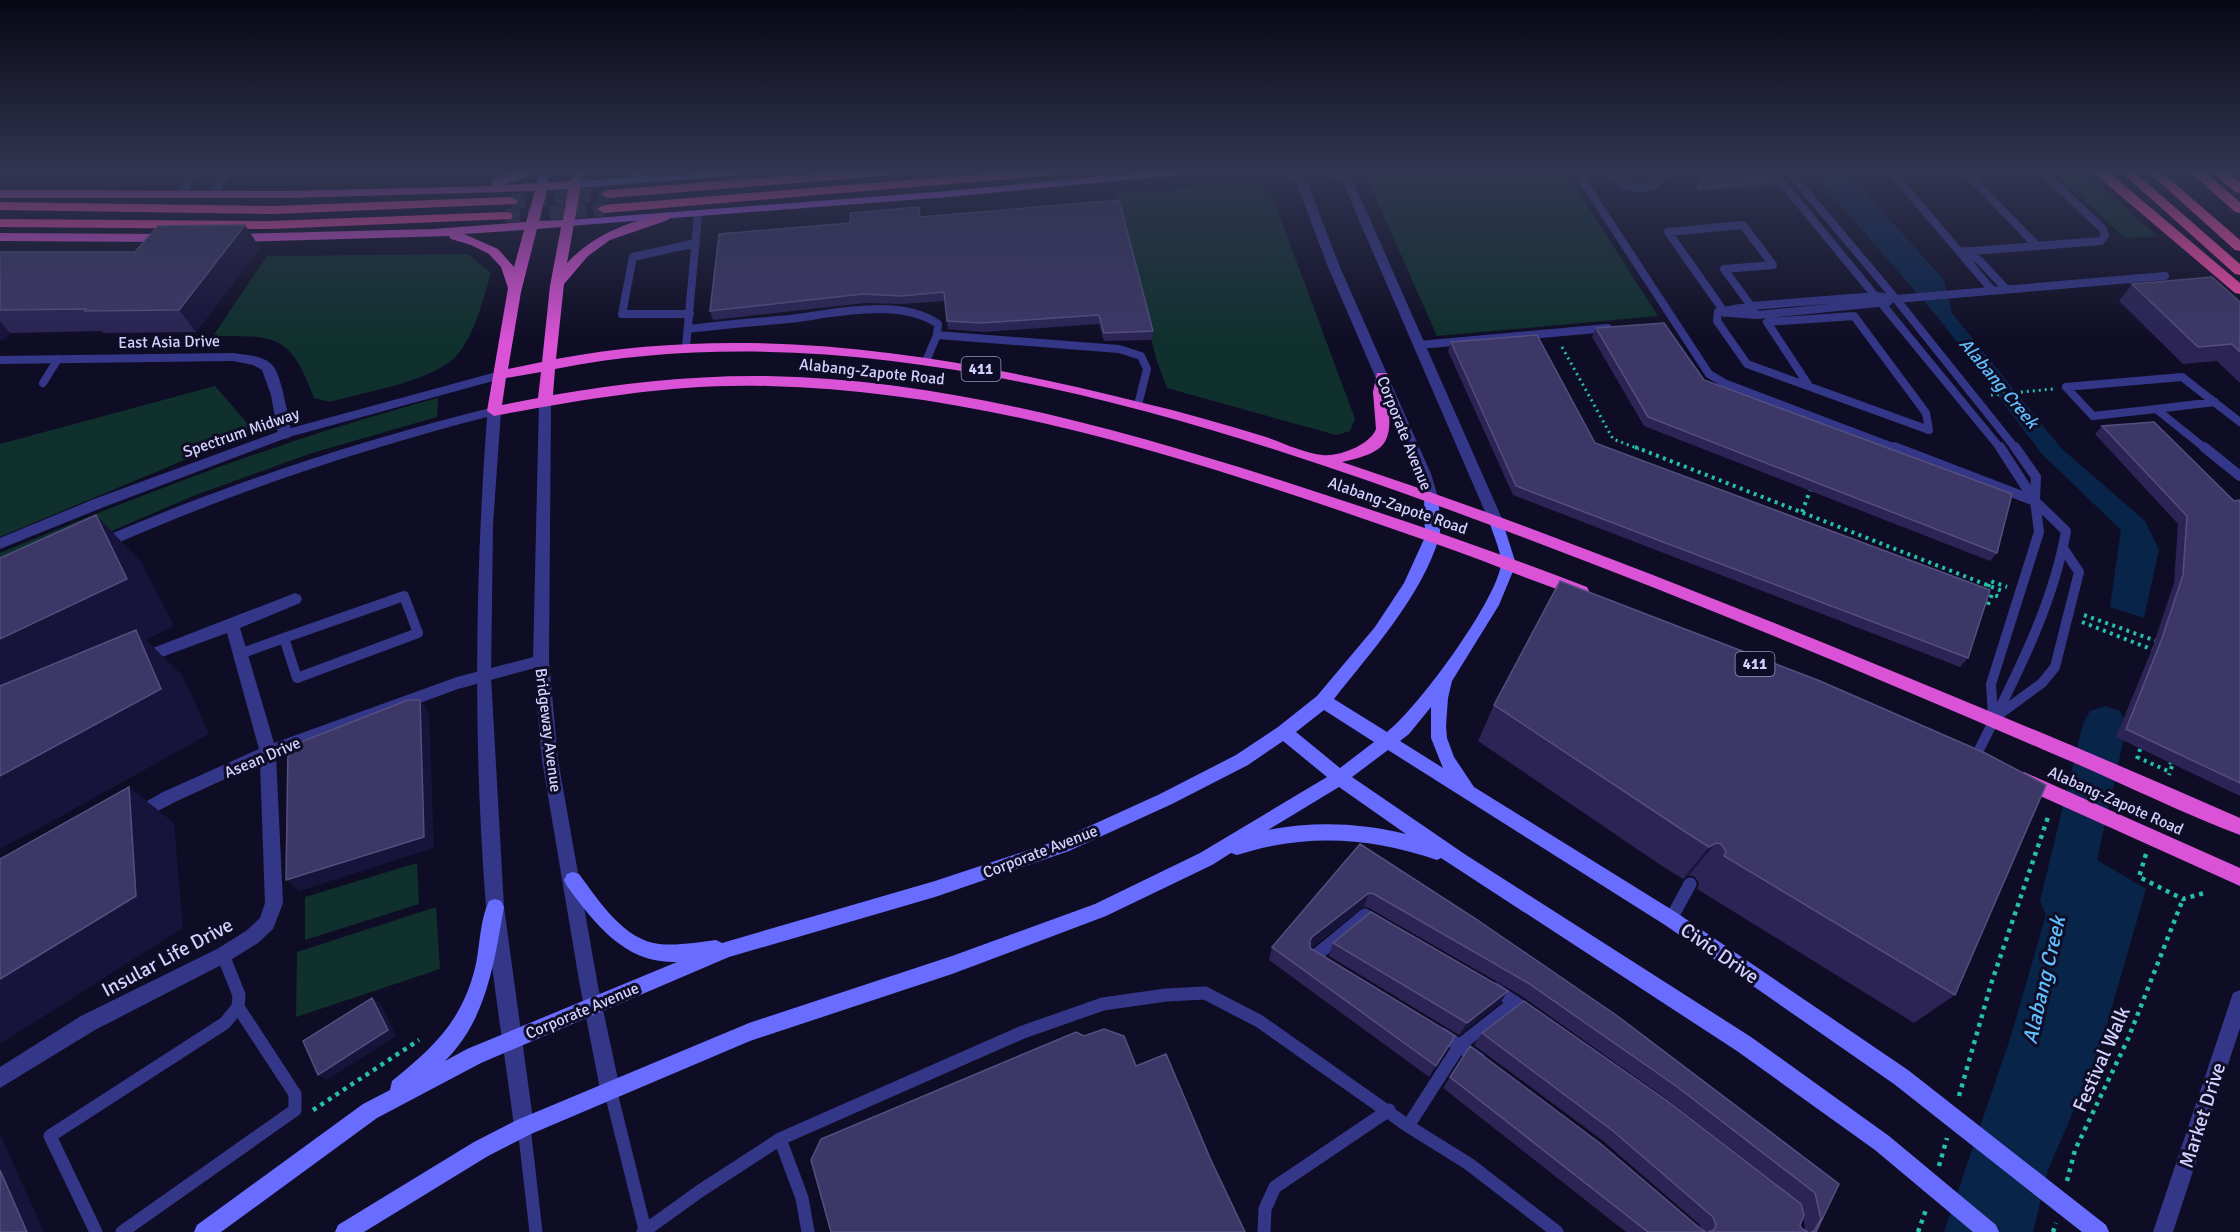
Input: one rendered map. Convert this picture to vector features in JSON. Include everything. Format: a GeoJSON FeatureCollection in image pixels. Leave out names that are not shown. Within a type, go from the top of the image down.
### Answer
{"type":"FeatureCollection","features":[{"type":"Feature","properties":{"kind":"highway"},"geometry":{"type":"LineString","coordinates":[[222,238],[433,233],[525,226]]}},
{"type":"Feature","properties":{"kind":"highway"},"geometry":{"type":"LineString","coordinates":[[494,411],[514,292],[532,226]]}},
{"type":"Feature","properties":{"kind":"highway","name":"Bridgeway Avenue"},"geometry":{"type":"LineString","coordinates":[[545,401],[557,286],[568,226]]}},
{"type":"Feature","properties":{"kind":"highway"},"geometry":{"type":"LineString","coordinates":[[557,286],[574,261],[597,240],[631,226]]}},
{"type":"Feature","properties":{"kind":"highway"},"geometry":{"type":"LineString","coordinates":[[2165,226],[2240,290]]}},
{"type":"Feature","properties":{"kind":"highway"},"geometry":{"type":"LineString","coordinates":[[2189,226],[2240,271]]}},
{"type":"Feature","properties":{"kind":"highway"},"geometry":{"type":"LineString","coordinates":[[2217,226],[2240,247]]}},
{"type":"Feature","properties":{"kind":"highway"},"geometry":{"type":"LineString","coordinates":[[433,233],[474,241],[496,252],[511,273],[514,292]]}},
{"type":"Feature","properties":{"kind":"highway"},"geometry":{"type":"LineString","coordinates":[[0,237],[186,238]]}},
{"type":"Feature","properties":{"kind":"highway","name":"Alabang-Zapote Road"},"geometry":{"type":"LineString","coordinates":[[500,375],[549,362],[631,351],[686,347],[758,346],[823,349],[986,370],[1138,405],[1325,460],[1431,497],[1654,581],[2067,749],[2240,827]]}},
{"type":"Feature","properties":{"kind":"highway"},"geometry":{"type":"LineString","coordinates":[[1325,460],[1365,451],[1376,443],[1384,432],[1378,391],[1382,376]]}},
{"type":"Feature","properties":{"kind":"highway","name":"Alabang-Zapote Road"},"geometry":{"type":"LineString","coordinates":[[494,411],[640,386],[768,381],[892,389],[989,405],[1258,478],[1509,564],[1598,598]]}},
{"type":"Feature","properties":{"kind":"highway","name":"Alabang-Zapote Road"},"geometry":{"type":"LineString","coordinates":[[2007,773],[2240,877]]}},
{"type":"Feature","properties":{"kind":"main road","name":"Corporate Avenue"},"geometry":{"type":"LineString","coordinates":[[204,1232],[370,1111],[474,1056],[728,949],[935,889],[1063,846],[1166,799],[1242,760],[1284,732],[1323,701],[1390,617],[1415,576],[1432,537],[1431,497]]}},
{"type":"Feature","properties":{"kind":"main road"},"geometry":{"type":"LineString","coordinates":[[1206,859],[1339,778],[1403,729],[1446,677],[1494,601],[1509,564],[1496,521]]}},
{"type":"Feature","properties":{"kind":"main road"},"geometry":{"type":"LineString","coordinates":[[1446,677],[1438,701],[1436,722],[1439,744],[1453,771],[1473,796]]}},
{"type":"Feature","properties":{"kind":"main road","name":"Civic Drive"},"geometry":{"type":"LineString","coordinates":[[1323,701],[1671,919],[1901,1077],[2092,1226]]}},
{"type":"Feature","properties":{"kind":"main road"},"geometry":{"type":"LineString","coordinates":[[1284,732],[1339,778],[1460,861],[1734,1037],[1882,1143],[1989,1232]]}},
{"type":"Feature","properties":{"kind":"main road"},"geometry":{"type":"LineString","coordinates":[[345,1232],[481,1149],[524,1127],[610,1089],[748,1032],[952,965],[1100,910],[1206,859],[1250,842],[1295,834],[1341,832],[1381,836],[1421,846],[1460,861]]}},
{"type":"Feature","properties":{"kind":"main road"},"geometry":{"type":"LineString","coordinates":[[573,880],[598,914],[633,944],[659,953],[728,949]]}},
{"type":"Feature","properties":{"kind":"main road"},"geometry":{"type":"LineString","coordinates":[[370,1111],[432,1061],[464,1023],[480,984],[495,907]]}},
{"type":"Feature","properties":{"kind":"street","name":"Corporate Avenue"},"geometry":{"type":"LineString","coordinates":[[1319,226],[1334,267],[1424,474],[1431,497]]}},
{"type":"Feature","properties":{"kind":"street"},"geometry":{"type":"LineString","coordinates":[[1368,226],[1496,521]]}},
{"type":"Feature","properties":{"kind":"street","name":"East Asia Drive"},"geometry":{"type":"LineString","coordinates":[[0,360],[233,357],[256,361],[268,368],[277,395],[285,434]]}},
{"type":"Feature","properties":{"kind":"street","name":"Spectrum Midway"},"geometry":{"type":"LineString","coordinates":[[0,544],[99,503],[285,434],[500,375]]}},
{"type":"Feature","properties":{"kind":"street","name":"Bridgeway Avenue"},"geometry":{"type":"LineString","coordinates":[[545,401],[541,661],[550,760],[610,1089]]}},
{"type":"Feature","properties":{"kind":"street"},"geometry":{"type":"LineString","coordinates":[[81,553],[201,501],[298,466],[419,429],[494,411],[486,525],[483,676],[495,907],[524,1127]]}},
{"type":"Feature","properties":{"kind":"street"},"geometry":{"type":"LineString","coordinates":[[125,665],[232,625],[295,598]]}},
{"type":"Feature","properties":{"kind":"street","name":"Insular Life Drive"},"geometry":{"type":"LineString","coordinates":[[0,1078],[88,1023],[223,955],[252,937],[267,923],[274,903],[268,752],[232,625]]}},
{"type":"Feature","properties":{"kind":"street","name":"Asean Drive"},"geometry":{"type":"LineString","coordinates":[[119,825],[169,797],[268,752],[457,683],[541,661]]}},
{"type":"Feature","properties":{"kind":"street","name":"Market Drive"},"geometry":{"type":"LineString","coordinates":[[2163,1232],[2240,999]]}},
{"type":"Feature","properties":{"kind":"lane"},"geometry":{"type":"LineString","coordinates":[[686,347],[697,226]]}},
{"type":"Feature","properties":{"kind":"lane"},"geometry":{"type":"LineString","coordinates":[[1612,226],[1709,374],[1724,382],[2035,501]]}},
{"type":"Feature","properties":{"kind":"lane"},"geometry":{"type":"LineString","coordinates":[[1722,312],[1668,232],[1727,226]]}},
{"type":"Feature","properties":{"kind":"lane"},"geometry":{"type":"LineString","coordinates":[[1744,226],[1773,265],[1724,269],[1757,315],[1767,322],[1809,386]]}},
{"type":"Feature","properties":{"kind":"lane"},"geometry":{"type":"LineString","coordinates":[[1819,226],[1998,445],[2035,501],[2066,531],[2064,548],[2031,644],[1975,758]]}},
{"type":"Feature","properties":{"kind":"lane"},"geometry":{"type":"LineString","coordinates":[[1835,226],[1896,299],[2036,477],[2035,501],[2039,532],[2033,557],[2013,599],[1991,684],[1993,719]]}},
{"type":"Feature","properties":{"kind":"lane"},"geometry":{"type":"LineString","coordinates":[[1940,226],[1992,290]]}},
{"type":"Feature","properties":{"kind":"lane"},"geometry":{"type":"LineString","coordinates":[[2018,226],[2036,245]]}},
{"type":"Feature","properties":{"kind":"lane"},"geometry":{"type":"LineString","coordinates":[[1960,249],[2101,241],[2105,235],[2100,226]]}},
{"type":"Feature","properties":{"kind":"lane"},"geometry":{"type":"LineString","coordinates":[[690,314],[622,315],[633,256],[696,243]]}},
{"type":"Feature","properties":{"kind":"lane"},"geometry":{"type":"LineString","coordinates":[[1960,249],[1980,261],[2006,289]]}},
{"type":"Feature","properties":{"kind":"lane"},"geometry":{"type":"LineString","coordinates":[[1722,312],[1757,315],[1883,304],[1896,299],[1913,297],[2165,276]]}},
{"type":"Feature","properties":{"kind":"lane"},"geometry":{"type":"LineString","coordinates":[[1722,312],[1751,306],[1876,296],[1896,299]]}},
{"type":"Feature","properties":{"kind":"lane"},"geometry":{"type":"LineString","coordinates":[[688,329],[866,310],[889,310],[925,315],[939,324],[938,335],[926,361]]}},
{"type":"Feature","properties":{"kind":"lane"},"geometry":{"type":"LineString","coordinates":[[1722,312],[1718,321],[1747,364],[1929,430],[1926,413],[1854,316],[1767,322]]}},
{"type":"Feature","properties":{"kind":"lane"},"geometry":{"type":"LineString","coordinates":[[1663,323],[1674,322]]}},
{"type":"Feature","properties":{"kind":"lane"},"geometry":{"type":"LineString","coordinates":[[1419,345],[1620,327]]}},
{"type":"Feature","properties":{"kind":"lane"},"geometry":{"type":"LineString","coordinates":[[938,335],[1119,349],[1140,356],[1147,369],[1138,405]]}},
{"type":"Feature","properties":{"kind":"lane"},"geometry":{"type":"LineString","coordinates":[[43,383],[58,359]]}},
{"type":"Feature","properties":{"kind":"lane"},"geometry":{"type":"LineString","coordinates":[[2215,402],[2093,416],[2066,387],[2182,376],[2215,402],[2240,422]]}},
{"type":"Feature","properties":{"kind":"lane"},"geometry":{"type":"LineString","coordinates":[[2156,409],[2240,476]]}},
{"type":"Feature","properties":{"kind":"lane"},"geometry":{"type":"LineString","coordinates":[[1993,719],[2042,683],[2055,667],[2079,572],[2064,548]]}},
{"type":"Feature","properties":{"kind":"lane"},"geometry":{"type":"LineString","coordinates":[[240,654],[284,638],[404,596],[418,633],[297,678],[284,638]]}},
{"type":"Feature","properties":{"kind":"lane"},"geometry":{"type":"LineString","coordinates":[[1671,919],[1690,884]]}},
{"type":"Feature","properties":{"kind":"lane"},"geometry":{"type":"LineString","coordinates":[[1334,969],[1314,957],[1365,915],[1385,926]]}},
{"type":"Feature","properties":{"kind":"lane"},"geometry":{"type":"LineString","coordinates":[[96,1232],[50,1136],[225,1023],[238,1007],[239,995],[237,984],[223,955]]}},
{"type":"Feature","properties":{"kind":"lane"},"geometry":{"type":"LineString","coordinates":[[1484,982],[1544,1023]]}},
{"type":"Feature","properties":{"kind":"lane"},"geometry":{"type":"LineString","coordinates":[[644,1231],[700,1191],[780,1140],[1023,1032],[1091,1008],[1134,1000],[1205,993],[1259,1021],[1389,1110],[1408,1126],[1469,1164],[1557,1232]]}},
{"type":"Feature","properties":{"kind":"lane"},"geometry":{"type":"LineString","coordinates":[[1408,1126],[1460,1045],[1515,1002]]}},
{"type":"Feature","properties":{"kind":"lane"},"geometry":{"type":"LineString","coordinates":[[122,1232],[295,1110],[294,1094],[238,1007]]}},
{"type":"Feature","properties":{"kind":"lane"},"geometry":{"type":"LineString","coordinates":[[1431,1027],[1487,1065]]}},
{"type":"Feature","properties":{"kind":"lane","name":"Bridgeway Avenue"},"geometry":{"type":"LineString","coordinates":[[610,1089],[644,1231]]}},
{"type":"Feature","properties":{"kind":"lane"},"geometry":{"type":"LineString","coordinates":[[1264,1232],[1265,1209],[1275,1187],[1389,1110]]}},
{"type":"Feature","properties":{"kind":"lane"},"geometry":{"type":"LineString","coordinates":[[524,1127],[536,1232]]}},
{"type":"Feature","properties":{"kind":"lane"},"geometry":{"type":"LineString","coordinates":[[780,1140],[802,1197],[808,1232]]}},
{"type":"Feature","properties":{"kind":"path"},"geometry":{"type":"LineString","coordinates":[[1554,333],[1613,439],[2013,599]]}},
{"type":"Feature","properties":{"kind":"path"},"geometry":{"type":"LineString","coordinates":[[1988,396],[2033,391]]}},
{"type":"Feature","properties":{"kind":"path"},"geometry":{"type":"LineString","coordinates":[[1802,513],[1814,480]]}},
{"type":"Feature","properties":{"kind":"path"},"geometry":{"type":"LineString","coordinates":[[1990,581],[1983,606],[1987,607],[1992,594],[2013,599]]}},
{"type":"Feature","properties":{"kind":"path"},"geometry":{"type":"LineString","coordinates":[[2068,616],[2162,655]]}},
{"type":"Feature","properties":{"kind":"path"},"geometry":{"type":"LineString","coordinates":[[2156,659],[2164,633]]}},
{"type":"Feature","properties":{"kind":"path"},"geometry":{"type":"LineString","coordinates":[[2137,759],[2143,738]]}},
{"type":"Feature","properties":{"kind":"path"},"geometry":{"type":"LineString","coordinates":[[2137,746],[2146,751]]}},
{"type":"Feature","properties":{"kind":"path"},"geometry":{"type":"LineString","coordinates":[[2164,759],[2173,763],[2167,783]]}},
{"type":"Feature","properties":{"kind":"path"},"geometry":{"type":"LineString","coordinates":[[1958,1100],[1991,984],[2048,817]]}},
{"type":"Feature","properties":{"kind":"path"},"geometry":{"type":"LineString","coordinates":[[2148,846],[2139,877],[2183,899],[2204,893]]}},
{"type":"Feature","properties":{"kind":"path","name":"Festival Walk"},"geometry":{"type":"LineString","coordinates":[[2065,1189],[2075,1150],[2128,1039],[2183,899]]}},
{"type":"Feature","properties":{"kind":"path"},"geometry":{"type":"LineString","coordinates":[[1938,1169],[1948,1134]]}},
{"type":"Feature","properties":{"kind":"path"},"geometry":{"type":"LineString","coordinates":[[1918,1232],[1928,1203]]}},
{"type":"Feature","properties":{"kind":"path"},"geometry":{"type":"LineString","coordinates":[[2054,1232],[2056,1221]]}},
{"type":"Feature","properties":{"kind":"green space"},"geometry":{"type":"Polygon","coordinates":[[[1123,226],[1284,226],[1355,419],[1350,431],[1336,435],[1167,388],[1156,358],[1123,226]]]}},
{"type":"Feature","properties":{"kind":"green space"},"geometry":{"type":"Polygon","coordinates":[[[1388,226],[1601,226],[1658,316],[1437,336],[1388,226]]]}},
{"type":"Feature","properties":{"kind":"green space"},"geometry":{"type":"Polygon","coordinates":[[[2113,226],[2146,226],[2157,236],[2125,238],[2113,226]]]}},
{"type":"Feature","properties":{"kind":"green space"},"geometry":{"type":"Polygon","coordinates":[[[468,254],[491,273],[478,316],[469,337],[458,354],[448,363],[417,378],[330,402],[314,398],[297,361],[278,343],[252,337],[213,336],[267,256],[468,254]]]}},
{"type":"Feature","properties":{"kind":"green space"},"geometry":{"type":"Polygon","coordinates":[[[215,386],[254,431],[0,537],[0,444],[215,386]]]}},
{"type":"Feature","properties":{"kind":"green space"},"geometry":{"type":"Polygon","coordinates":[[[438,398],[437,417],[312,453],[193,496],[0,579],[0,553],[216,468],[326,431],[438,398]]]}},
{"type":"Feature","properties":{"kind":"green space"},"geometry":{"type":"Polygon","coordinates":[[[417,863],[419,904],[305,940],[305,897],[417,863]]]}},
{"type":"Feature","properties":{"kind":"green space"},"geometry":{"type":"Polygon","coordinates":[[[436,907],[440,969],[296,1017],[297,952],[436,907]]]}},
{"type":"Feature","properties":{"kind":"water"},"geometry":{"type":"Polygon","coordinates":[[[1859,226],[1896,226],[1944,280],[1952,313],[2061,448],[2145,521],[2159,550],[2144,618],[2110,607],[2121,530],[2042,454],[1936,315],[1859,226]]]}},
{"type":"Feature","properties":{"kind":"water"},"geometry":{"type":"Polygon","coordinates":[[[2067,842],[2146,889],[2099,1052],[2048,1170],[2033,1232],[1944,1232],[2011,1036],[2067,842]]]}},
{"type":"Feature","properties":{"kind":"building"},"geometry":{"type":"Polygon","coordinates":[[[158,226],[244,226],[179,310],[0,310],[0,252],[135,252],[158,226]]]}},
{"type":"Feature","properties":{"kind":"building"},"geometry":{"type":"Polygon","coordinates":[[[808,226],[1126,226],[1153,331],[1104,333],[1099,315],[982,323],[947,321],[944,292],[901,296],[863,294],[710,311],[719,234],[808,226]]]}},
{"type":"Feature","properties":{"kind":"building"},"geometry":{"type":"Polygon","coordinates":[[[2212,277],[2240,302],[2240,352],[2232,344],[2198,347],[2132,284],[2212,277]]]}},
{"type":"Feature","properties":{"kind":"building"},"geometry":{"type":"Polygon","coordinates":[[[1664,323],[1704,380],[2012,494],[1997,553],[1648,417],[1596,328],[1664,323]]]}},
{"type":"Feature","properties":{"kind":"building"},"geometry":{"type":"Polygon","coordinates":[[[1537,335],[1595,443],[1990,590],[1968,658],[1516,486],[1451,342],[1537,335]]]}},
{"type":"Feature","properties":{"kind":"building"},"geometry":{"type":"Polygon","coordinates":[[[2154,422],[2234,501],[2240,500],[2240,783],[2126,729],[2161,641],[2183,575],[2187,516],[2102,426],[2154,422]]]}},
{"type":"Feature","properties":{"kind":"building"},"geometry":{"type":"Polygon","coordinates":[[[96,515],[127,579],[0,639],[0,558],[96,515]]]}},
{"type":"Feature","properties":{"kind":"building"},"geometry":{"type":"Polygon","coordinates":[[[1560,581],[1820,681],[1985,753],[2046,785],[1955,995],[1724,856],[1726,851],[1721,844],[1716,843],[1709,847],[1494,705],[1560,581]]]}},
{"type":"Feature","properties":{"kind":"building"},"geometry":{"type":"Polygon","coordinates":[[[136,630],[161,689],[0,776],[0,686],[136,630]]]}},
{"type":"Feature","properties":{"kind":"building"},"geometry":{"type":"Polygon","coordinates":[[[408,700],[420,700],[424,837],[286,880],[288,747],[408,700]]]}},
{"type":"Feature","properties":{"kind":"building"},"geometry":{"type":"Polygon","coordinates":[[[129,787],[136,896],[0,979],[0,859],[129,787]]]}},
{"type":"Feature","properties":{"kind":"building"},"geometry":{"type":"Polygon","coordinates":[[[1360,844],[1476,919],[1616,1015],[1839,1184],[1816,1232],[1811,1232],[1821,1219],[1815,1193],[1676,1086],[1528,983],[1374,894],[1369,893],[1312,937],[1310,948],[1455,1036],[1436,1066],[1272,947],[1360,844]]]}},
{"type":"Feature","properties":{"kind":"building"},"geometry":{"type":"Polygon","coordinates":[[[1371,912],[1508,991],[1467,1023],[1333,943],[1371,912]]]}},
{"type":"Feature","properties":{"kind":"building"},"geometry":{"type":"Polygon","coordinates":[[[372,998],[388,1030],[318,1075],[303,1041],[372,998]]]}},
{"type":"Feature","properties":{"kind":"building"},"geometry":{"type":"Polygon","coordinates":[[[1524,1001],[1666,1100],[1801,1204],[1804,1215],[1800,1225],[1808,1232],[1708,1232],[1714,1230],[1716,1225],[1713,1217],[1613,1131],[1482,1033],[1524,1001]]]}},
{"type":"Feature","properties":{"kind":"building"},"geometry":{"type":"Polygon","coordinates":[[[1104,1029],[1124,1036],[1136,1066],[1166,1054],[1210,1158],[1245,1232],[831,1232],[811,1160],[821,1139],[1076,1032],[1084,1036],[1104,1029]]]}},
{"type":"Feature","properties":{"kind":"building"},"geometry":{"type":"Polygon","coordinates":[[[1470,1046],[1601,1144],[1706,1232],[1648,1232],[1450,1077],[1470,1046]]]}},
{"type":"Feature","properties":{"kind":"building"},"geometry":{"type":"Polygon","coordinates":[[[0,1170],[27,1232],[0,1232],[0,1170]]]}},
{"type":"Feature","properties":{"kind":"waterway","name":"Alabang Creek"},"geometry":{"type":"LineString","coordinates":[[2064,901],[2105,724]]}}]}
